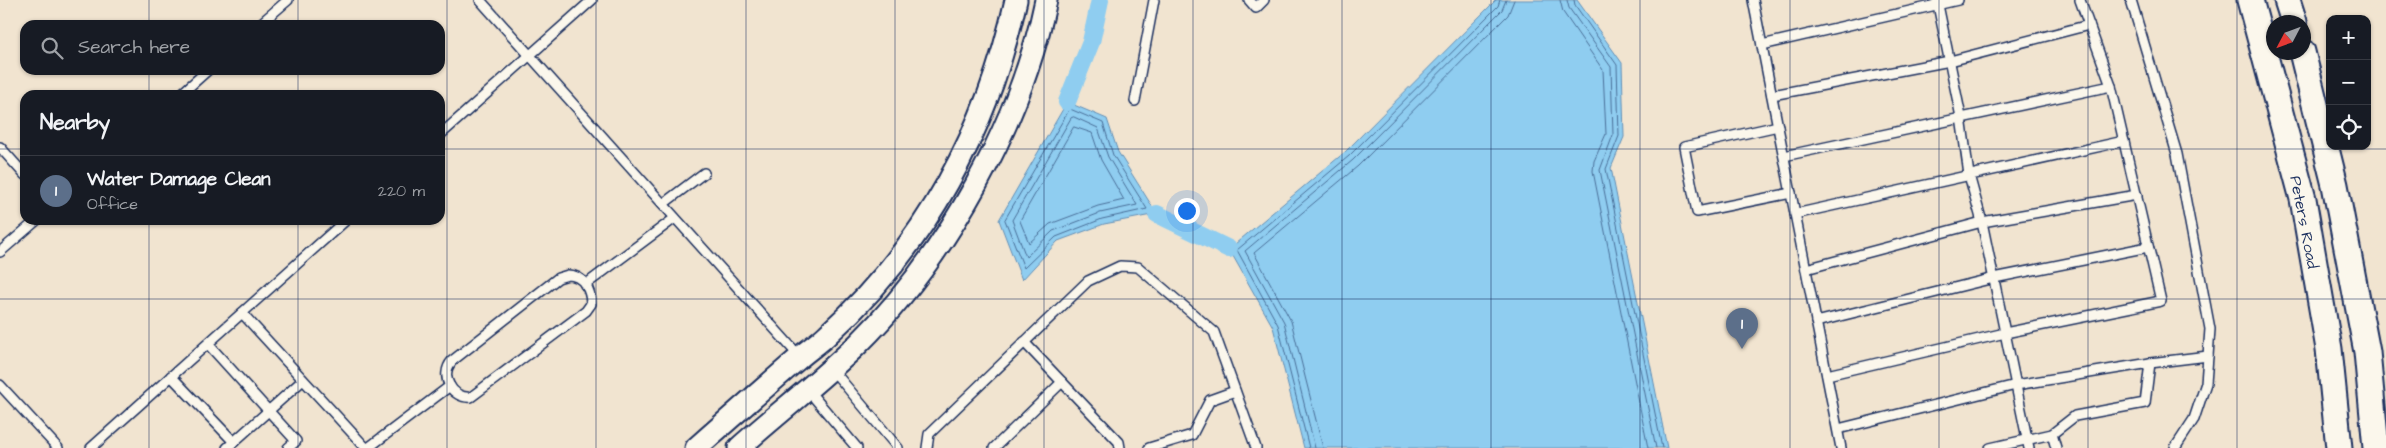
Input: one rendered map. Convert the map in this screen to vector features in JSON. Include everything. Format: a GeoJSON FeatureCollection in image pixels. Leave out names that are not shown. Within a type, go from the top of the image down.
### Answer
{"type":"FeatureCollection","features":[{"type":"Feature","properties":{"kind":"main road","name":"Peters Road"},"geometry":{"type":"LineString","coordinates":[[2250,0],[2302,199],[2328,349],[2339,448]]}},
{"type":"Feature","properties":{"kind":"main road"},"geometry":{"type":"LineString","coordinates":[[2287,0],[2292,15]]}},
{"type":"Feature","properties":{"kind":"main road"},"geometry":{"type":"LineString","coordinates":[[2304,60],[2335,185],[2367,352],[2376,448]]}},
{"type":"Feature","properties":{"kind":"street"},"geometry":{"type":"LineString","coordinates":[[696,448],[828,334],[884,275],[920,228],[949,184],[973,134],[1008,38],[1016,0]]}},
{"type":"Feature","properties":{"kind":"street"},"geometry":{"type":"LineString","coordinates":[[739,448],[859,343],[900,297],[944,237],[996,146],[1023,82],[1046,0]]}},
{"type":"Feature","properties":{"kind":"street"},"geometry":{"type":"LineString","coordinates":[[806,389],[828,334]]}},
{"type":"Feature","properties":{"kind":"street"},"geometry":{"type":"LineString","coordinates":[[781,412],[800,357]]}},
{"type":"Feature","properties":{"kind":"lane"},"geometry":{"type":"LineString","coordinates":[[265,20],[288,0]]}},
{"type":"Feature","properties":{"kind":"lane"},"geometry":{"type":"LineString","coordinates":[[480,0],[800,357]]}},
{"type":"Feature","properties":{"kind":"lane"},"geometry":{"type":"LineString","coordinates":[[445,130],[592,0]]}},
{"type":"Feature","properties":{"kind":"lane"},"geometry":{"type":"LineString","coordinates":[[1135,101],[1154,0]]}},
{"type":"Feature","properties":{"kind":"lane"},"geometry":{"type":"LineString","coordinates":[[1248,0],[1256,8],[1264,0]]}},
{"type":"Feature","properties":{"kind":"lane"},"geometry":{"type":"LineString","coordinates":[[1753,0],[1842,448]]}},
{"type":"Feature","properties":{"kind":"lane"},"geometry":{"type":"LineString","coordinates":[[1762,45],[1937,2],[1958,0]]}},
{"type":"Feature","properties":{"kind":"lane"},"geometry":{"type":"LineString","coordinates":[[1827,375],[2005,333],[2161,301],[2111,86],[2080,0]]}},
{"type":"Feature","properties":{"kind":"lane"},"geometry":{"type":"LineString","coordinates":[[2131,0],[2177,154],[2210,329],[2206,383],[2194,419],[2175,448]]}},
{"type":"Feature","properties":{"kind":"lane"},"geometry":{"type":"LineString","coordinates":[[1937,2],[1961,117],[1969,176],[1982,222],[2028,443]]}},
{"type":"Feature","properties":{"kind":"lane"},"geometry":{"type":"LineString","coordinates":[[1772,95],[1950,61],[2089,25]]}},
{"type":"Feature","properties":{"kind":"lane"},"geometry":{"type":"LineString","coordinates":[[186,90],[202,75]]}},
{"type":"Feature","properties":{"kind":"lane"},"geometry":{"type":"LineString","coordinates":[[1784,156],[2111,86]]}},
{"type":"Feature","properties":{"kind":"lane"},"geometry":{"type":"LineString","coordinates":[[1778,126],[1684,147],[1697,212],[1791,193]]}},
{"type":"Feature","properties":{"kind":"lane"},"geometry":{"type":"LineString","coordinates":[[1795,214],[2124,141]]}},
{"type":"Feature","properties":{"kind":"lane"},"geometry":{"type":"LineString","coordinates":[[0,147],[20,169]]}},
{"type":"Feature","properties":{"kind":"lane"},"geometry":{"type":"LineString","coordinates":[[663,204],[704,173]]}},
{"type":"Feature","properties":{"kind":"lane"},"geometry":{"type":"LineString","coordinates":[[1806,269],[1982,222],[2137,195]]}},
{"type":"Feature","properties":{"kind":"lane"},"geometry":{"type":"LineString","coordinates":[[585,285],[675,218]]}},
{"type":"Feature","properties":{"kind":"lane"},"geometry":{"type":"LineString","coordinates":[[0,252],[31,225]]}},
{"type":"Feature","properties":{"kind":"lane"},"geometry":{"type":"LineString","coordinates":[[91,448],[340,225]]}},
{"type":"Feature","properties":{"kind":"lane"},"geometry":{"type":"LineString","coordinates":[[1816,322],[1994,278],[2148,247]]}},
{"type":"Feature","properties":{"kind":"lane"},"geometry":{"type":"LineString","coordinates":[[927,448],[929,434],[1088,281],[1120,266],[1138,267],[1214,332],[1256,448]]}},
{"type":"Feature","properties":{"kind":"lane"},"geometry":{"type":"LineString","coordinates":[[574,275],[585,285],[591,298],[591,304],[586,311],[490,383],[467,398],[462,397],[450,386],[446,377],[446,367],[452,361],[558,278],[574,275]]}},
{"type":"Feature","properties":{"kind":"lane"},"geometry":{"type":"LineString","coordinates":[[242,314],[367,448],[450,386]]}},
{"type":"Feature","properties":{"kind":"lane"},"geometry":{"type":"LineString","coordinates":[[1024,342],[1120,442],[1120,448]]}},
{"type":"Feature","properties":{"kind":"lane"},"geometry":{"type":"LineString","coordinates":[[208,344],[299,444],[288,448]]}},
{"type":"Feature","properties":{"kind":"lane"},"geometry":{"type":"LineString","coordinates":[[1838,429],[2016,385],[2150,363],[2208,356]]}},
{"type":"Feature","properties":{"kind":"lane"},"geometry":{"type":"LineString","coordinates":[[1990,448],[2028,443],[2052,434],[2075,416],[2145,404],[2150,363]]}},
{"type":"Feature","properties":{"kind":"lane"},"geometry":{"type":"LineString","coordinates":[[831,368],[898,448]]}},
{"type":"Feature","properties":{"kind":"lane"},"geometry":{"type":"LineString","coordinates":[[171,376],[231,445],[303,380]]}},
{"type":"Feature","properties":{"kind":"lane"},"geometry":{"type":"LineString","coordinates":[[994,448],[1062,382]]}},
{"type":"Feature","properties":{"kind":"lane"},"geometry":{"type":"LineString","coordinates":[[0,385],[58,448]]}},
{"type":"Feature","properties":{"kind":"lane"},"geometry":{"type":"LineString","coordinates":[[806,389],[857,448]]}},
{"type":"Feature","properties":{"kind":"lane"},"geometry":{"type":"LineString","coordinates":[[1149,448],[1192,435],[1210,400],[1235,391]]}},
{"type":"Feature","properties":{"kind":"lane"},"geometry":{"type":"LineString","coordinates":[[2052,434],[2056,448]]}},
{"type":"Feature","properties":{"kind":"water"},"geometry":{"type":"Polygon","coordinates":[[[1496,0],[1577,0],[1622,63],[1624,137],[1611,168],[1667,448],[1304,448],[1273,327],[1229,249],[1345,152],[1496,0]]]}},
{"type":"Feature","properties":{"kind":"water"},"geometry":{"type":"Polygon","coordinates":[[[1067,102],[1107,119],[1118,152],[1157,214],[1104,224],[1058,241],[1022,280],[999,220],[1067,102]]]}},
{"type":"Feature","properties":{"kind":"waterway"},"geometry":{"type":"LineString","coordinates":[[1067,102],[1091,42],[1100,0]]}},
{"type":"Feature","properties":{"kind":"waterway"},"geometry":{"type":"LineString","coordinates":[[1157,214],[1229,249]]}},
{"type":"Feature","properties":{"kind":"place","name":"Water Damage Clean"},"geometry":{"type":"Point","coordinates":[1742,349]}}]}
